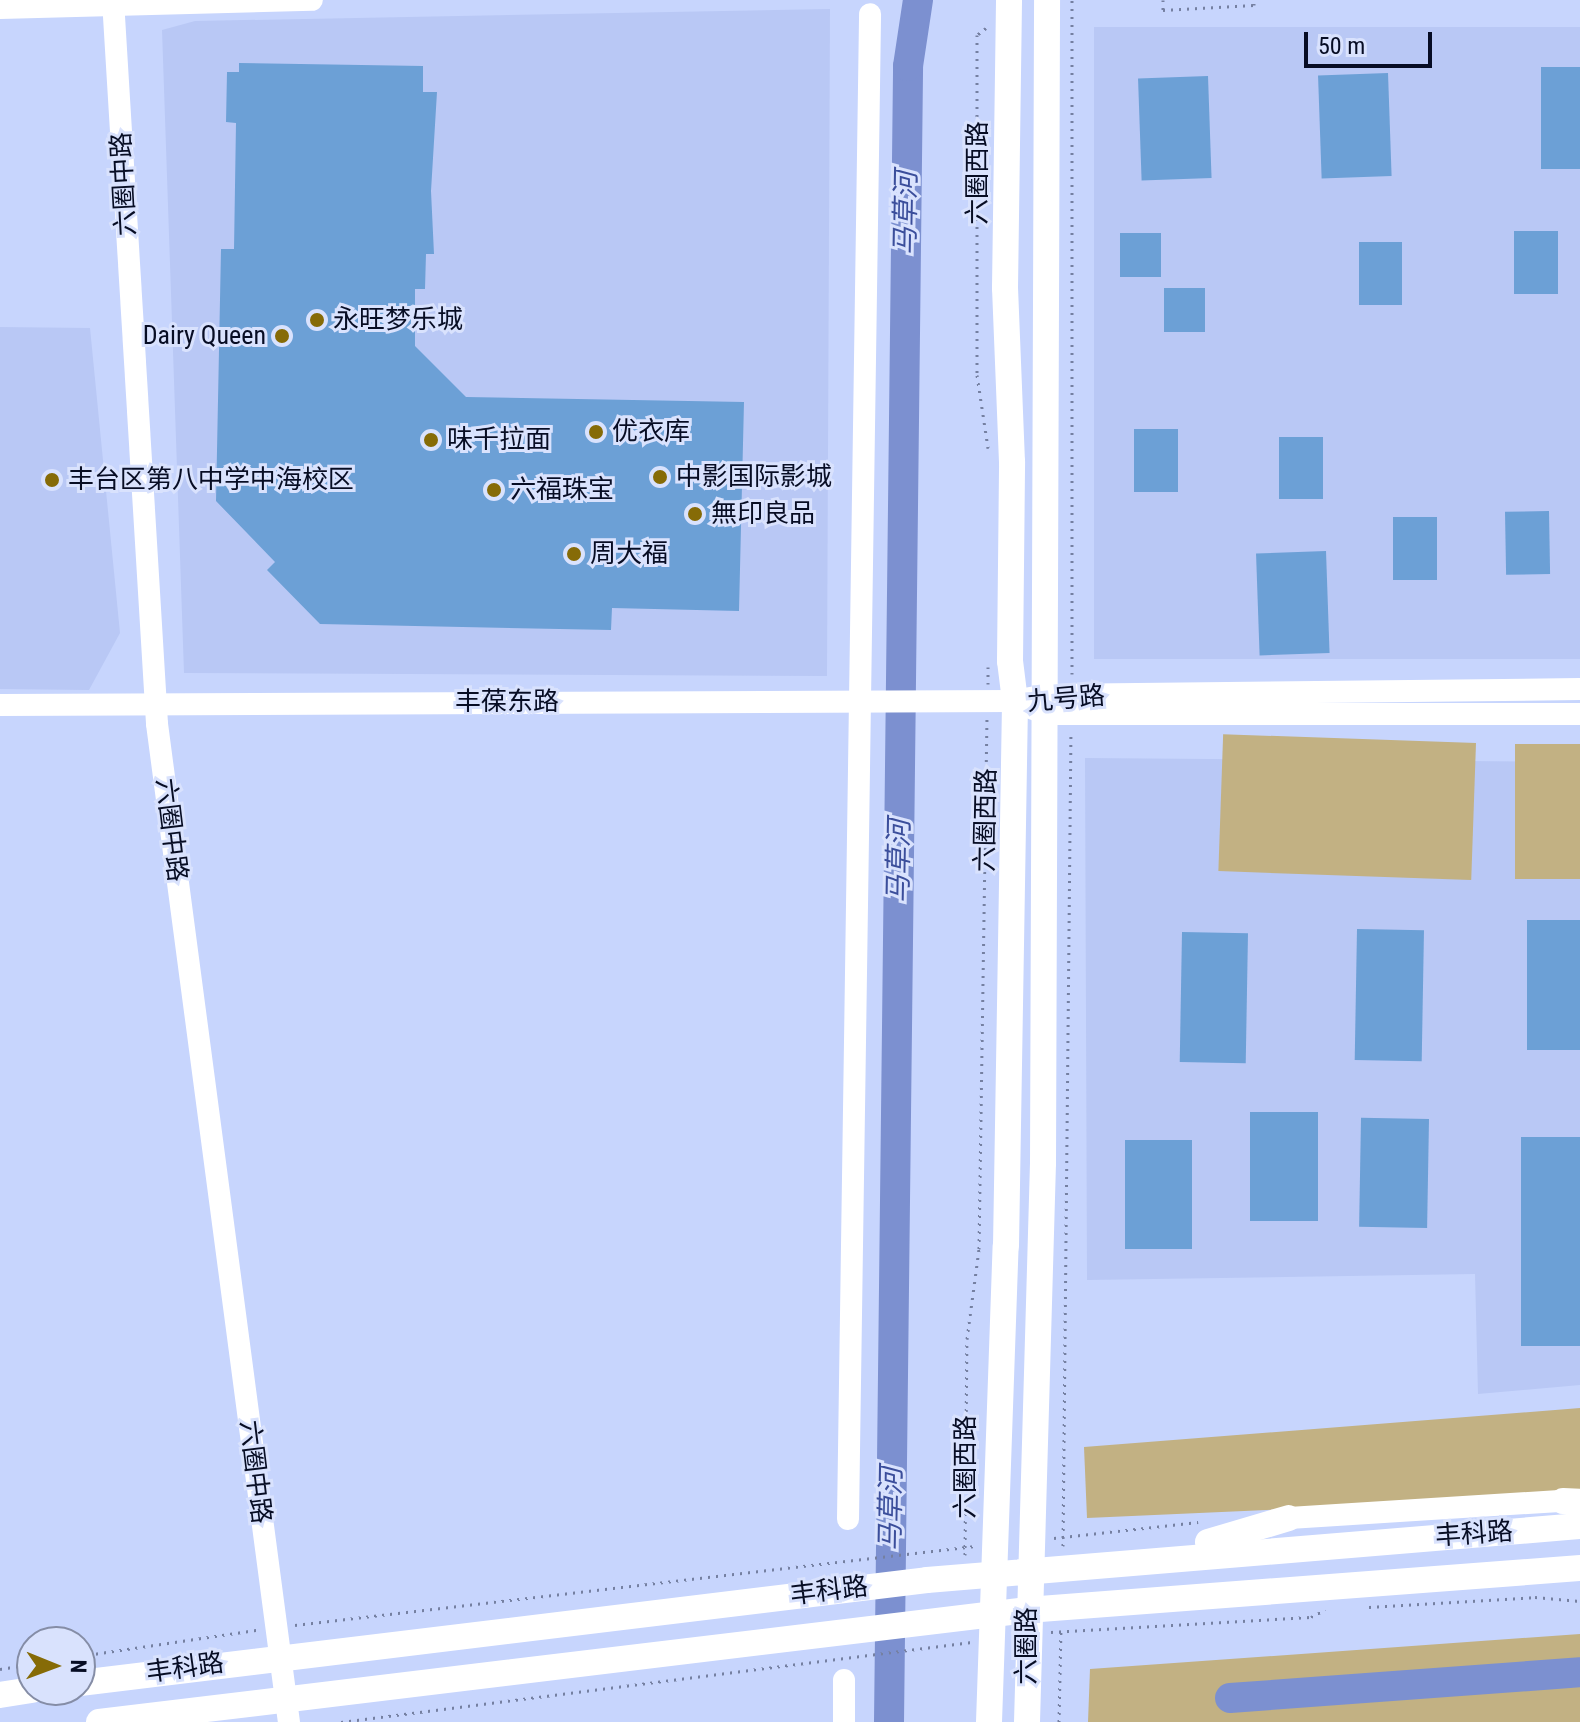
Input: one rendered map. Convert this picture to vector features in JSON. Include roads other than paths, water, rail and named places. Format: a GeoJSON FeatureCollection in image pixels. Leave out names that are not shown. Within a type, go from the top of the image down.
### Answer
{"type":"FeatureCollection","features":[{"type":"Feature","properties":{"kind":"main road"},"geometry":{"type":"LineString","coordinates":[[1029,1569],[1059,705],[1041,659],[1047,0]]}},
{"type":"Feature","properties":{"kind":"main road","name":"六圈西路"},"geometry":{"type":"LineString","coordinates":[[994,1573],[1015,701],[1010,661],[1012,462],[1005,288],[1008,6]]}},
{"type":"Feature","properties":{"kind":"main road"},"geometry":{"type":"LineString","coordinates":[[1157,1557],[1289,1518]]}},
{"type":"Feature","properties":{"kind":"main road","name":"丰科路"},"geometry":{"type":"LineString","coordinates":[[96,1681],[280,1655],[1029,1569],[1580,1526]]}},
{"type":"Feature","properties":{"kind":"main road","name":"丰科路"},"geometry":{"type":"LineString","coordinates":[[99,1722],[288,1711],[924,1622],[977,1628],[1580,1568]]}},
{"type":"Feature","properties":{"kind":"main road","name":"六圈路"},"geometry":{"type":"LineString","coordinates":[[1027,1722],[1029,1569]]}},
{"type":"Feature","properties":{"kind":"main road","name":"六圈路"},"geometry":{"type":"LineString","coordinates":[[989,1722],[977,1628],[994,1573]]}},
{"type":"Feature","properties":{"kind":"street"},"geometry":{"type":"LineString","coordinates":[[0,8],[312,0]]}},
{"type":"Feature","properties":{"kind":"street","name":"六圈中路"},"geometry":{"type":"LineString","coordinates":[[113,3],[156,703],[288,1711]]}},
{"type":"Feature","properties":{"kind":"street"},"geometry":{"type":"LineString","coordinates":[[848,1519],[865,701],[870,14]]}},
{"type":"Feature","properties":{"kind":"street","name":"九号路"},"geometry":{"type":"LineString","coordinates":[[1059,705],[1580,689]]}},
{"type":"Feature","properties":{"kind":"street","name":"九号路"},"geometry":{"type":"LineString","coordinates":[[1015,701],[1059,705],[1580,714]]}},
{"type":"Feature","properties":{"kind":"street","name":"丰葆东路"},"geometry":{"type":"LineString","coordinates":[[0,705],[1015,701]]}},
{"type":"Feature","properties":{"kind":"street","name":"丰科路"},"geometry":{"type":"LineString","coordinates":[[1289,1518],[1571,1501]]}},
{"type":"Feature","properties":{"kind":"street"},"geometry":{"type":"LineString","coordinates":[[844,1680],[844,1722]]}},
{"type":"Feature","properties":{"kind":"waterway","name":"马草河"},"geometry":{"type":"LineString","coordinates":[[889,1722],[908,66],[918,0]]}},
{"type":"Feature","properties":{"kind":"waterway"},"geometry":{"type":"LineString","coordinates":[[1230,1698],[1580,1672]]}},
{"type":"Feature","properties":{"kind":"place","name":"永旺梦乐城"},"geometry":{"type":"Point","coordinates":[317,320]}},
{"type":"Feature","properties":{"kind":"place","name":"Dairy Queen"},"geometry":{"type":"Point","coordinates":[282,336]}},
{"type":"Feature","properties":{"kind":"place","name":"优衣库"},"geometry":{"type":"Point","coordinates":[596,432]}},
{"type":"Feature","properties":{"kind":"place","name":"味千拉面"},"geometry":{"type":"Point","coordinates":[431,440]}},
{"type":"Feature","properties":{"kind":"place","name":"中影国际影城"},"geometry":{"type":"Point","coordinates":[660,477]}},
{"type":"Feature","properties":{"kind":"place","name":"丰台区第八中学中海校区"},"geometry":{"type":"Point","coordinates":[52,480]}},
{"type":"Feature","properties":{"kind":"place","name":"六福珠宝"},"geometry":{"type":"Point","coordinates":[494,490]}},
{"type":"Feature","properties":{"kind":"place","name":"無印良品"},"geometry":{"type":"Point","coordinates":[695,514]}},
{"type":"Feature","properties":{"kind":"place","name":"周大福"},"geometry":{"type":"Point","coordinates":[574,554]}}]}
